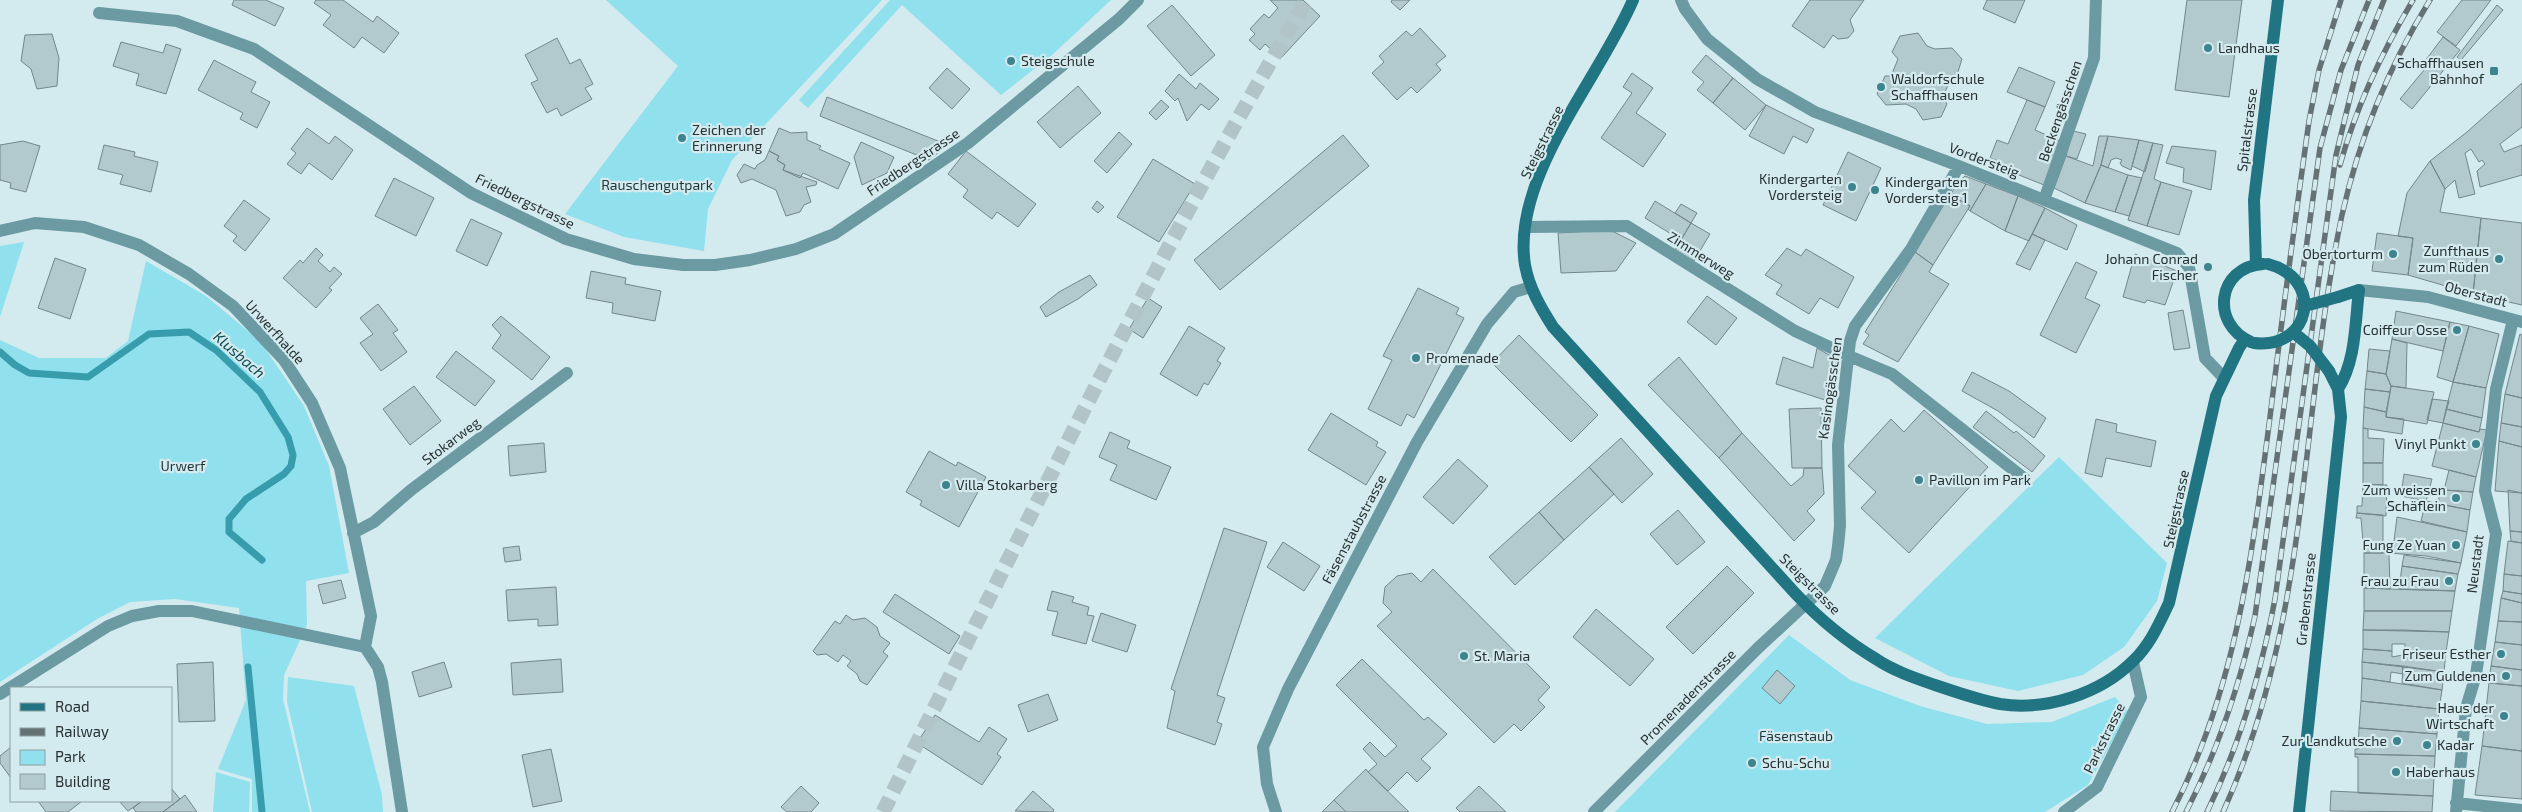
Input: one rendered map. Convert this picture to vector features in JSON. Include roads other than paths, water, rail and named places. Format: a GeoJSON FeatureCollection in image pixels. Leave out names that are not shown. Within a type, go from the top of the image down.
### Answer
{"type":"FeatureCollection","features":[{"type":"Feature","properties":{"kind":"street","name":"Friedbergstrasse"},"geometry":{"type":"LineString","coordinates":[[99,13],[177,20],[254,49],[471,193],[566,239],[634,259],[683,265],[715,265],[750,260],[796,249],[834,234],[968,143],[1104,31],[1138,0]]}},
{"type":"Feature","properties":{"kind":"street","name":"Steigstrasse"},"geometry":{"type":"LineString","coordinates":[[1633,0],[1540,175],[1525,227],[1525,265],[1531,287],[1553,327],[1806,605],[1849,641],[1877,660],[1908,675],[1969,697],[2002,704],[2038,705],[2069,698],[2101,685],[2133,662],[2154,634],[2169,603],[2212,410],[2224,378],[2249,341]]}},
{"type":"Feature","properties":{"kind":"street","name":"Vordersteig"},"geometry":{"type":"LineString","coordinates":[[1681,0],[1706,39],[1757,79],[1815,112],[1959,166],[2177,253],[2189,267],[2206,358],[2224,378]]}},
{"type":"Feature","properties":{"kind":"street","name":"Beckengässchen"},"geometry":{"type":"LineString","coordinates":[[2044,200],[2094,58],[2096,0]]}},
{"type":"Feature","properties":{"kind":"street","name":"Spitalstrasse"},"geometry":{"type":"LineString","coordinates":[[2262,264],[2254,200],[2278,0]]}},
{"type":"Feature","properties":{"kind":"street","name":"Kasinogässchen"},"geometry":{"type":"LineString","coordinates":[[1806,605],[1825,586],[1836,560],[1840,526],[1838,445],[1850,341],[1855,326],[1911,248],[1959,166]]}},
{"type":"Feature","properties":{"kind":"street","name":"Urwerfhalde"},"geometry":{"type":"LineString","coordinates":[[0,231],[35,223],[84,227],[139,245],[189,274],[233,306],[284,360],[312,403],[340,468],[371,616],[365,647]]}},
{"type":"Feature","properties":{"kind":"street","name":"Zimmerweg"},"geometry":{"type":"LineString","coordinates":[[1525,227],[1627,226],[1795,331],[1892,374],[2025,479]]}},
{"type":"Feature","properties":{"kind":"street"},"geometry":{"type":"LineString","coordinates":[[2262,264],[2280,267],[2296,278],[2304,296],[2305,306],[2300,323],[2294,332],[2273,343],[2249,341],[2230,325],[2224,310],[2224,298],[2230,282],[2235,276],[2245,268],[2262,264]]}},
{"type":"Feature","properties":{"kind":"street","name":"Fäsenstaubstrasse"},"geometry":{"type":"LineString","coordinates":[[1276,812],[1267,784],[1263,747],[1288,689],[1417,442],[1487,324],[1514,292],[1531,287]]}},
{"type":"Feature","properties":{"kind":"street"},"geometry":{"type":"LineString","coordinates":[[2338,388],[2346,377],[2350,361],[2359,290]]}},
{"type":"Feature","properties":{"kind":"street","name":"Oberstadt"},"geometry":{"type":"LineString","coordinates":[[2305,306],[2359,290],[2428,297],[2517,321]]}},
{"type":"Feature","properties":{"kind":"street","name":"Neustadt"},"geometry":{"type":"LineString","coordinates":[[2456,808],[2466,708],[2476,675],[2496,534],[2484,491],[2496,389],[2517,321]]}},
{"type":"Feature","properties":{"kind":"street","name":"Grabenstrasse"},"geometry":{"type":"LineString","coordinates":[[2294,332],[2310,346],[2329,371],[2338,388],[2341,417],[2299,812]]}},
{"type":"Feature","properties":{"kind":"street","name":"Stokarweg"},"geometry":{"type":"LineString","coordinates":[[353,533],[374,522],[411,490],[567,373]]}},
{"type":"Feature","properties":{"kind":"street","name":"Promenadenstrasse"},"geometry":{"type":"LineString","coordinates":[[1594,812],[1758,648],[1806,605]]}},
{"type":"Feature","properties":{"kind":"street"},"geometry":{"type":"LineString","coordinates":[[11,687],[108,626],[132,616],[159,611],[192,611],[365,647],[378,667],[382,682],[402,812]]}},
{"type":"Feature","properties":{"kind":"street","name":"Parkstrasse"},"geometry":{"type":"LineString","coordinates":[[2064,812],[2097,787],[2141,698],[2133,662]]}},
{"type":"Feature","properties":{"kind":"street"},"geometry":{"type":"LineString","coordinates":[[2456,808],[2522,810]]}},
{"type":"Feature","properties":{"kind":"waterway","name":"Klusbach"},"geometry":{"type":"LineString","coordinates":[[0,352],[15,365],[29,373],[88,377],[149,334],[189,332],[216,350],[260,392],[288,437],[293,455],[291,466],[284,474],[246,499],[229,519],[229,532],[262,560]]}},
{"type":"Feature","properties":{"kind":"waterway","name":"Klusbach"},"geometry":{"type":"LineString","coordinates":[[248,667],[262,812]]}},
{"type":"Feature","properties":{"kind":"tunnel"},"geometry":{"type":"LineString","coordinates":[[883,812],[1041,494],[1146,290],[1224,144],[1307,0]]}},
{"type":"Feature","properties":{"kind":"railway"},"geometry":{"type":"LineString","coordinates":[[2172,812],[2194,765],[2212,717],[2239,619],[2256,519],[2309,121],[2319,70],[2341,0]]}},
{"type":"Feature","properties":{"kind":"railway"},"geometry":{"type":"LineString","coordinates":[[2186,812],[2198,789],[2227,716],[2255,616],[2320,148],[2341,70],[2369,0]]}},
{"type":"Feature","properties":{"kind":"railway"},"geometry":{"type":"LineString","coordinates":[[2207,812],[2230,760],[2248,708],[2269,627],[2275,599],[2336,155],[2358,65],[2384,0]]}},
{"type":"Feature","properties":{"kind":"railway"},"geometry":{"type":"LineString","coordinates":[[2340,165],[2346,143],[2371,80],[2413,0]]}},
{"type":"Feature","properties":{"kind":"railway"},"geometry":{"type":"LineString","coordinates":[[2223,812],[2252,739],[2273,666],[2288,592],[2328,291],[2349,187],[2377,104],[2401,51],[2430,0]]}},
{"type":"Feature","properties":{"kind":"place","name":"Landhaus"},"geometry":{"type":"Point","coordinates":[2208,48]}},
{"type":"Feature","properties":{"kind":"place","name":"Steigschule"},"geometry":{"type":"Point","coordinates":[1011,61]}},
{"type":"Feature","properties":{"kind":"place","name":"Schaffhausen Bahnhof"},"geometry":{"type":"Point","coordinates":[2494,71]}},
{"type":"Feature","properties":{"kind":"place","name":"Waldorfschule Schaffhausen"},"geometry":{"type":"Point","coordinates":[1881,87]}},
{"type":"Feature","properties":{"kind":"place","name":"Zeichen der Erinnerung"},"geometry":{"type":"Point","coordinates":[682,138]}},
{"type":"Feature","properties":{"kind":"place","name":"Kindergarten Vordersteig"},"geometry":{"type":"Point","coordinates":[1852,187]}},
{"type":"Feature","properties":{"kind":"place","name":"Kindergarten Vordersteig 1"},"geometry":{"type":"Point","coordinates":[1875,190]}},
{"type":"Feature","properties":{"kind":"place","name":"Obertorturm"},"geometry":{"type":"Point","coordinates":[2393,254]}},
{"type":"Feature","properties":{"kind":"place","name":"Zunfthaus zum Rüden"},"geometry":{"type":"Point","coordinates":[2499,259]}},
{"type":"Feature","properties":{"kind":"place","name":"Johann Conrad Fischer"},"geometry":{"type":"Point","coordinates":[2208,267]}},
{"type":"Feature","properties":{"kind":"place","name":"Coiffeur Osse"},"geometry":{"type":"Point","coordinates":[2457,330]}},
{"type":"Feature","properties":{"kind":"place","name":"Promenade"},"geometry":{"type":"Point","coordinates":[1416,358]}},
{"type":"Feature","properties":{"kind":"place","name":"Vinyl Punkt"},"geometry":{"type":"Point","coordinates":[2476,444]}},
{"type":"Feature","properties":{"kind":"place","name":"Pavillon im Park"},"geometry":{"type":"Point","coordinates":[1919,480]}},
{"type":"Feature","properties":{"kind":"place","name":"Villa Stokarberg"},"geometry":{"type":"Point","coordinates":[946,485]}},
{"type":"Feature","properties":{"kind":"place","name":"Zum weissen Schäflein"},"geometry":{"type":"Point","coordinates":[2456,498]}},
{"type":"Feature","properties":{"kind":"place","name":"Fung Ze Yuan"},"geometry":{"type":"Point","coordinates":[2456,545]}},
{"type":"Feature","properties":{"kind":"place","name":"Frau zu Frau"},"geometry":{"type":"Point","coordinates":[2449,581]}},
{"type":"Feature","properties":{"kind":"place","name":"Friseur Esther"},"geometry":{"type":"Point","coordinates":[2501,654]}},
{"type":"Feature","properties":{"kind":"place","name":"St. Maria"},"geometry":{"type":"Point","coordinates":[1464,656]}},
{"type":"Feature","properties":{"kind":"place","name":"Zum Guldenen"},"geometry":{"type":"Point","coordinates":[2506,676]}},
{"type":"Feature","properties":{"kind":"place","name":"Haus der Wirtschaft"},"geometry":{"type":"Point","coordinates":[2504,716]}},
{"type":"Feature","properties":{"kind":"place","name":"Zur Landkutsche"},"geometry":{"type":"Point","coordinates":[2397,741]}},
{"type":"Feature","properties":{"kind":"place","name":"Kadar"},"geometry":{"type":"Point","coordinates":[2427,745]}},
{"type":"Feature","properties":{"kind":"place","name":"Schu-Schu"},"geometry":{"type":"Point","coordinates":[1752,763]}},
{"type":"Feature","properties":{"kind":"place","name":"Haberhaus"},"geometry":{"type":"Point","coordinates":[2396,772]}},
{"type":"Feature","properties":{"kind":"park label","name":"Rauschengutpark"},"geometry":{"type":"Point","coordinates":[657,185]}},
{"type":"Feature","properties":{"kind":"park label","name":"Urwerf"},"geometry":{"type":"Point","coordinates":[183,466]}},
{"type":"Feature","properties":{"kind":"park label","name":"Fäsenstaub"},"geometry":{"type":"Point","coordinates":[1796,736]}}]}
